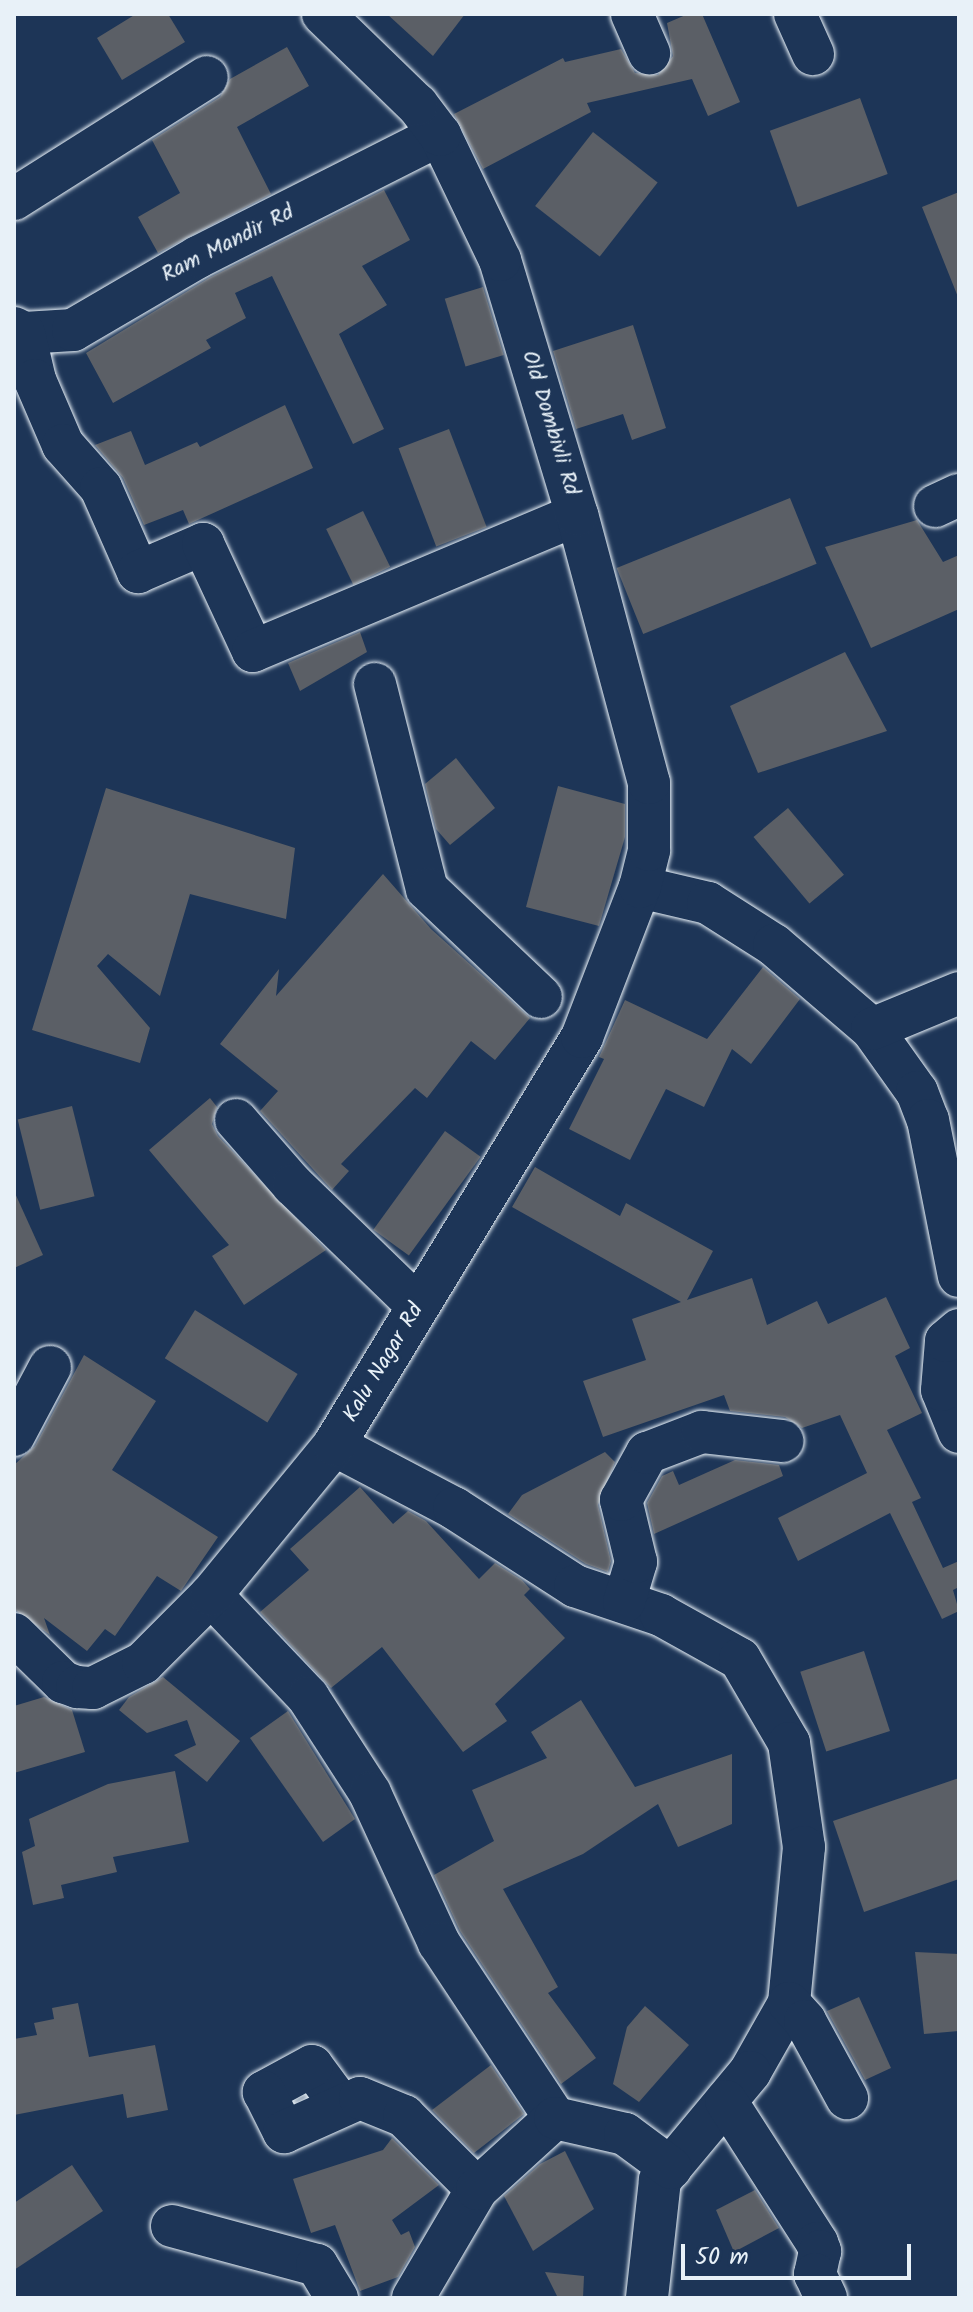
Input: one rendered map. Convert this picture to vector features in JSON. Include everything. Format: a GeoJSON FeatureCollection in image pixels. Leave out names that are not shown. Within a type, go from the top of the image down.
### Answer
{"type":"FeatureCollection","features":[{"type":"Feature","properties":{"kind":"street","name":"Old Dombivli Rd"},"geometry":{"type":"LineString","coordinates":[[323,14],[417,105],[440,135],[500,260],[577,515],[649,783],[649,850],[640,887]]}},
{"type":"Feature","properties":{"kind":"street"},"geometry":{"type":"LineString","coordinates":[[632,14],[649,53]]}},
{"type":"Feature","properties":{"kind":"street"},"geometry":{"type":"LineString","coordinates":[[795,14],[813,54]]}},
{"type":"Feature","properties":{"kind":"street"},"geometry":{"type":"LineString","coordinates":[[14,199],[207,77]]}},
{"type":"Feature","properties":{"kind":"street","name":"Ram Mandir Rd"},"geometry":{"type":"LineString","coordinates":[[19,330],[73,330],[198,257],[440,135]]}},
{"type":"Feature","properties":{"kind":"street"},"geometry":{"type":"LineString","coordinates":[[19,330],[35,380],[63,445],[101,488],[138,572],[203,544],[253,651],[577,515]]}},
{"type":"Feature","properties":{"kind":"street"},"geometry":{"type":"LineString","coordinates":[[375,684],[427,889],[541,997],[559,999],[587,1027]]}},
{"type":"Feature","properties":{"kind":"street"},"geometry":{"type":"LineString","coordinates":[[640,887],[708,903],[774,945],[872,1029],[917,1092],[948,1167],[959,1276]]}},
{"type":"Feature","properties":{"kind":"street","name":"Kalu Nagar Rd"},"geometry":{"type":"LineString","coordinates":[[14,1634],[63,1682],[93,1688],[164,1647],[211,1595],[334,1445],[587,1027],[640,887]]}},
{"type":"Feature","properties":{"kind":"street"},"geometry":{"type":"LineString","coordinates":[[872,1029],[959,993]]}},
{"type":"Feature","properties":{"kind":"street"},"geometry":{"type":"LineString","coordinates":[[236,1120],[293,1185],[418,1306]]}},
{"type":"Feature","properties":{"kind":"street"},"geometry":{"type":"LineString","coordinates":[[959,1330],[946,1341],[942,1390],[959,1432]]}},
{"type":"Feature","properties":{"kind":"street"},"geometry":{"type":"LineString","coordinates":[[19,1413],[50,1367]]}},
{"type":"Feature","properties":{"kind":"street"},"geometry":{"type":"LineString","coordinates":[[624,1602],[636,1562],[621,1500],[647,1453],[702,1432],[782,1441]]}},
{"type":"Feature","properties":{"kind":"street"},"geometry":{"type":"LineString","coordinates":[[334,1445],[454,1508],[575,1586],[661,1615],[740,1659],[789,1743],[804,1847],[789,2003],[750,2072],[660,2180],[647,2298]]}},
{"type":"Feature","properties":{"kind":"street"},"geometry":{"type":"LineString","coordinates":[[211,1595],[308,1697],[370,1793],[439,1943],[555,2118],[625,2134],[671,2168]]}},
{"type":"Feature","properties":{"kind":"street"},"geometry":{"type":"LineString","coordinates":[[789,2003],[805,2021],[847,2098]]}},
{"type":"Feature","properties":{"kind":"street"},"geometry":{"type":"LineString","coordinates":[[340,2104],[360,2098],[404,2116],[477,2189]]}},
{"type":"Feature","properties":{"kind":"street"},"geometry":{"type":"LineString","coordinates":[[726,2101],[817,2243],[820,2251],[815,2274],[826,2298]]}},
{"type":"Feature","properties":{"kind":"street"},"geometry":{"type":"LineString","coordinates":[[413,2298],[477,2189],[555,2118]]}},
{"type":"Feature","properties":{"kind":"street"},"geometry":{"type":"LineString","coordinates":[[172,2226],[317,2265],[337,2298]]}},
{"type":"Feature","properties":{"kind":"street"},"geometry":{"type":"LineString","coordinates":[[653,2245],[676,2298]]}},
{"type":"Feature","properties":{"kind":"building"},"geometry":{"type":"Polygon","coordinates":[[[136,14],[168,14],[185,42],[122,80],[97,38],[136,14]]]}},
{"type":"Feature","properties":{"kind":"building"},"geometry":{"type":"Polygon","coordinates":[[[387,14],[465,14],[433,56],[387,14]]]}},
{"type":"Feature","properties":{"kind":"building"},"geometry":{"type":"Polygon","coordinates":[[[688,14],[702,14],[740,102],[708,116],[692,79],[587,103],[591,112],[483,169],[454,114],[563,58],[565,62],[621,49],[635,73],[658,75],[673,56],[667,23],[688,14]]]}},
{"type":"Feature","properties":{"kind":"building"},"geometry":{"type":"Polygon","coordinates":[[[287,47],[309,86],[237,127],[271,194],[158,253],[138,217],[180,193],[152,140],[220,97],[230,79],[287,47]]]}},
{"type":"Feature","properties":{"kind":"building"},"geometry":{"type":"Polygon","coordinates":[[[860,98],[888,174],[797,207],[770,131],[860,98]]]}},
{"type":"Feature","properties":{"kind":"building"},"geometry":{"type":"Polygon","coordinates":[[[593,132],[658,182],[600,257],[535,206],[593,132]]]}},
{"type":"Feature","properties":{"kind":"building"},"geometry":{"type":"Polygon","coordinates":[[[384,190],[410,240],[362,266],[387,305],[339,334],[384,429],[353,444],[272,276],[235,293],[246,318],[206,340],[211,348],[113,403],[86,353],[209,278],[384,190]]]}},
{"type":"Feature","properties":{"kind":"building"},"geometry":{"type":"Polygon","coordinates":[[[959,192],[959,296],[958,297],[922,207],[959,192]]]}},
{"type":"Feature","properties":{"kind":"building"},"geometry":{"type":"Polygon","coordinates":[[[483,287],[504,355],[466,367],[445,299],[483,287]]]}},
{"type":"Feature","properties":{"kind":"building"},"geometry":{"type":"Polygon","coordinates":[[[633,325],[666,428],[632,440],[623,414],[576,429],[553,351],[633,325]]]}},
{"type":"Feature","properties":{"kind":"building"},"geometry":{"type":"Polygon","coordinates":[[[285,405],[313,468],[189,524],[183,510],[144,525],[123,478],[95,445],[131,431],[145,465],[197,442],[200,447],[285,405]]]}},
{"type":"Feature","properties":{"kind":"building"},"geometry":{"type":"Polygon","coordinates":[[[449,429],[487,527],[436,546],[399,448],[449,429]]]}},
{"type":"Feature","properties":{"kind":"building"},"geometry":{"type":"Polygon","coordinates":[[[790,498],[817,564],[643,634],[617,568],[790,498]]]}},
{"type":"Feature","properties":{"kind":"building"},"geometry":{"type":"Polygon","coordinates":[[[363,511],[390,567],[353,585],[326,529],[363,511]]]}},
{"type":"Feature","properties":{"kind":"building"},"geometry":{"type":"Polygon","coordinates":[[[917,520],[943,562],[959,555],[959,609],[871,648],[825,547],[917,520]]]}},
{"type":"Feature","properties":{"kind":"building"},"geometry":{"type":"Polygon","coordinates":[[[360,632],[367,652],[300,691],[288,663],[360,632]]]}},
{"type":"Feature","properties":{"kind":"building"},"geometry":{"type":"Polygon","coordinates":[[[845,652],[887,731],[758,773],[730,706],[845,652]]]}},
{"type":"Feature","properties":{"kind":"building"},"geometry":{"type":"Polygon","coordinates":[[[456,758],[495,808],[450,845],[436,829],[425,784],[456,758]]]}},
{"type":"Feature","properties":{"kind":"building"},"geometry":{"type":"Polygon","coordinates":[[[558,786],[625,804],[625,837],[599,926],[526,907],[558,786]]]}},
{"type":"Feature","properties":{"kind":"building"},"geometry":{"type":"Polygon","coordinates":[[[106,788],[295,848],[286,919],[190,894],[160,996],[108,954],[97,966],[150,1028],[140,1063],[32,1030],[106,788]]]}},
{"type":"Feature","properties":{"kind":"building"},"geometry":{"type":"Polygon","coordinates":[[[788,808],[844,875],[809,904],[754,837],[788,808]]]}},
{"type":"Feature","properties":{"kind":"building"},"geometry":{"type":"Polygon","coordinates":[[[383,874],[431,929],[530,1018],[495,1060],[471,1041],[427,1098],[415,1088],[341,1164],[349,1171],[332,1190],[260,1111],[278,1091],[220,1044],[279,969],[276,996],[383,874]]]}},
{"type":"Feature","properties":{"kind":"building"},"geometry":{"type":"Polygon","coordinates":[[[763,967],[800,999],[751,1064],[732,1049],[704,1107],[666,1089],[630,1160],[569,1129],[604,1059],[599,1057],[625,1000],[707,1039],[763,967]]]}},
{"type":"Feature","properties":{"kind":"building"},"geometry":{"type":"Polygon","coordinates":[[[210,1098],[217,1107],[212,1124],[218,1136],[326,1250],[244,1305],[212,1256],[229,1245],[149,1150],[210,1098]]]}},
{"type":"Feature","properties":{"kind":"building"},"geometry":{"type":"Polygon","coordinates":[[[72,1106],[94,1196],[40,1210],[18,1120],[72,1106]]]}},
{"type":"Feature","properties":{"kind":"building"},"geometry":{"type":"Polygon","coordinates":[[[445,1131],[481,1157],[409,1256],[373,1230],[445,1131]]]}},
{"type":"Feature","properties":{"kind":"building"},"geometry":{"type":"Polygon","coordinates":[[[535,1167],[620,1216],[626,1203],[713,1251],[687,1300],[752,1278],[767,1325],[817,1301],[828,1324],[886,1297],[910,1348],[895,1356],[922,1413],[887,1430],[921,1498],[912,1502],[943,1568],[959,1561],[959,1587],[953,1590],[959,1611],[942,1619],[890,1513],[798,1561],[778,1518],[867,1473],[840,1415],[802,1428],[785,1417],[730,1411],[724,1395],[603,1437],[583,1381],[646,1360],[632,1319],[681,1302],[512,1207],[535,1167]]]}},
{"type":"Feature","properties":{"kind":"building"},"geometry":{"type":"Polygon","coordinates":[[[14,1191],[43,1255],[14,1268],[14,1191]]]}},
{"type":"Feature","properties":{"kind":"building"},"geometry":{"type":"Polygon","coordinates":[[[195,1310],[298,1374],[267,1422],[165,1358],[195,1310]]]}},
{"type":"Feature","properties":{"kind":"building"},"geometry":{"type":"Polygon","coordinates":[[[84,1355],[156,1401],[112,1470],[218,1537],[181,1591],[157,1576],[115,1636],[105,1629],[87,1651],[44,1618],[50,1635],[14,1609],[14,1465],[35,1446],[84,1355]]]}},
{"type":"Feature","properties":{"kind":"building"},"geometry":{"type":"Polygon","coordinates":[[[605,1452],[615,1462],[598,1505],[611,1561],[608,1572],[586,1564],[508,1514],[522,1495],[605,1452]]]}},
{"type":"Feature","properties":{"kind":"building"},"geometry":{"type":"Polygon","coordinates":[[[735,1460],[779,1465],[783,1476],[654,1534],[647,1503],[662,1476],[673,1471],[679,1485],[735,1460]]]}},
{"type":"Feature","properties":{"kind":"building"},"geometry":{"type":"Polygon","coordinates":[[[360,1487],[393,1524],[408,1511],[426,1521],[479,1579],[495,1563],[522,1580],[530,1589],[524,1595],[565,1638],[495,1704],[507,1721],[463,1752],[382,1647],[331,1688],[260,1612],[309,1570],[290,1549],[360,1487]]]}},
{"type":"Feature","properties":{"kind":"building"},"geometry":{"type":"Polygon","coordinates":[[[864,1651],[890,1731],[826,1752],[800,1672],[864,1651]]]}},
{"type":"Feature","properties":{"kind":"building"},"geometry":{"type":"Polygon","coordinates":[[[163,1677],[240,1741],[207,1782],[174,1755],[196,1745],[187,1720],[147,1733],[119,1710],[129,1697],[163,1677]]]}},
{"type":"Feature","properties":{"kind":"building"},"geometry":{"type":"Polygon","coordinates":[[[44,1697],[72,1710],[85,1752],[14,1773],[14,1706],[44,1697]]]}},
{"type":"Feature","properties":{"kind":"building"},"geometry":{"type":"Polygon","coordinates":[[[581,1700],[635,1787],[732,1754],[732,1824],[678,1847],[658,1804],[583,1854],[503,1889],[558,1987],[548,1993],[596,2058],[561,2084],[460,1931],[434,1875],[494,1841],[472,1790],[547,1758],[531,1732],[581,1700]]]}},
{"type":"Feature","properties":{"kind":"building"},"geometry":{"type":"Polygon","coordinates":[[[288,1711],[355,1819],[323,1842],[250,1738],[288,1711]]]}},
{"type":"Feature","properties":{"kind":"building"},"geometry":{"type":"Polygon","coordinates":[[[175,1771],[189,1842],[113,1857],[117,1872],[61,1885],[64,1898],[33,1905],[22,1852],[35,1846],[29,1819],[108,1784],[175,1771]]]}},
{"type":"Feature","properties":{"kind":"building"},"geometry":{"type":"Polygon","coordinates":[[[959,1778],[959,1879],[864,1912],[833,1821],[959,1778]]]}},
{"type":"Feature","properties":{"kind":"building"},"geometry":{"type":"Polygon","coordinates":[[[915,1952],[959,1954],[959,2031],[924,2034],[915,1952]]]}},
{"type":"Feature","properties":{"kind":"building"},"geometry":{"type":"Polygon","coordinates":[[[859,1997],[891,2068],[865,2080],[827,2011],[859,1997]]]}},
{"type":"Feature","properties":{"kind":"building"},"geometry":{"type":"Polygon","coordinates":[[[78,2003],[89,2057],[155,2045],[168,2110],[127,2118],[123,2094],[14,2115],[14,2039],[37,2035],[34,2023],[54,2019],[52,2008],[78,2003]]]}},
{"type":"Feature","properties":{"kind":"building"},"geometry":{"type":"Polygon","coordinates":[[[645,2006],[689,2045],[639,2102],[613,2084],[627,2027],[645,2006]]]}},
{"type":"Feature","properties":{"kind":"building"},"geometry":{"type":"Polygon","coordinates":[[[491,2065],[524,2114],[474,2153],[432,2110],[491,2065]]]}},
{"type":"Feature","properties":{"kind":"building"},"geometry":{"type":"Polygon","coordinates":[[[392,2138],[439,2185],[392,2220],[401,2235],[409,2231],[415,2247],[398,2277],[360,2291],[335,2225],[311,2233],[293,2179],[383,2150],[392,2138]]]}},
{"type":"Feature","properties":{"kind":"building"},"geometry":{"type":"Polygon","coordinates":[[[565,2151],[594,2209],[533,2251],[504,2196],[540,2164],[565,2151]]]}},
{"type":"Feature","properties":{"kind":"building"},"geometry":{"type":"Polygon","coordinates":[[[72,2165],[103,2211],[14,2270],[14,2203],[72,2165]]]}},
{"type":"Feature","properties":{"kind":"building"},"geometry":{"type":"Polygon","coordinates":[[[755,2190],[779,2228],[734,2252],[716,2210],[755,2190]]]}},
{"type":"Feature","properties":{"kind":"building"},"geometry":{"type":"Polygon","coordinates":[[[545,2272],[584,2276],[583,2298],[558,2298],[545,2272]]]}}]}
